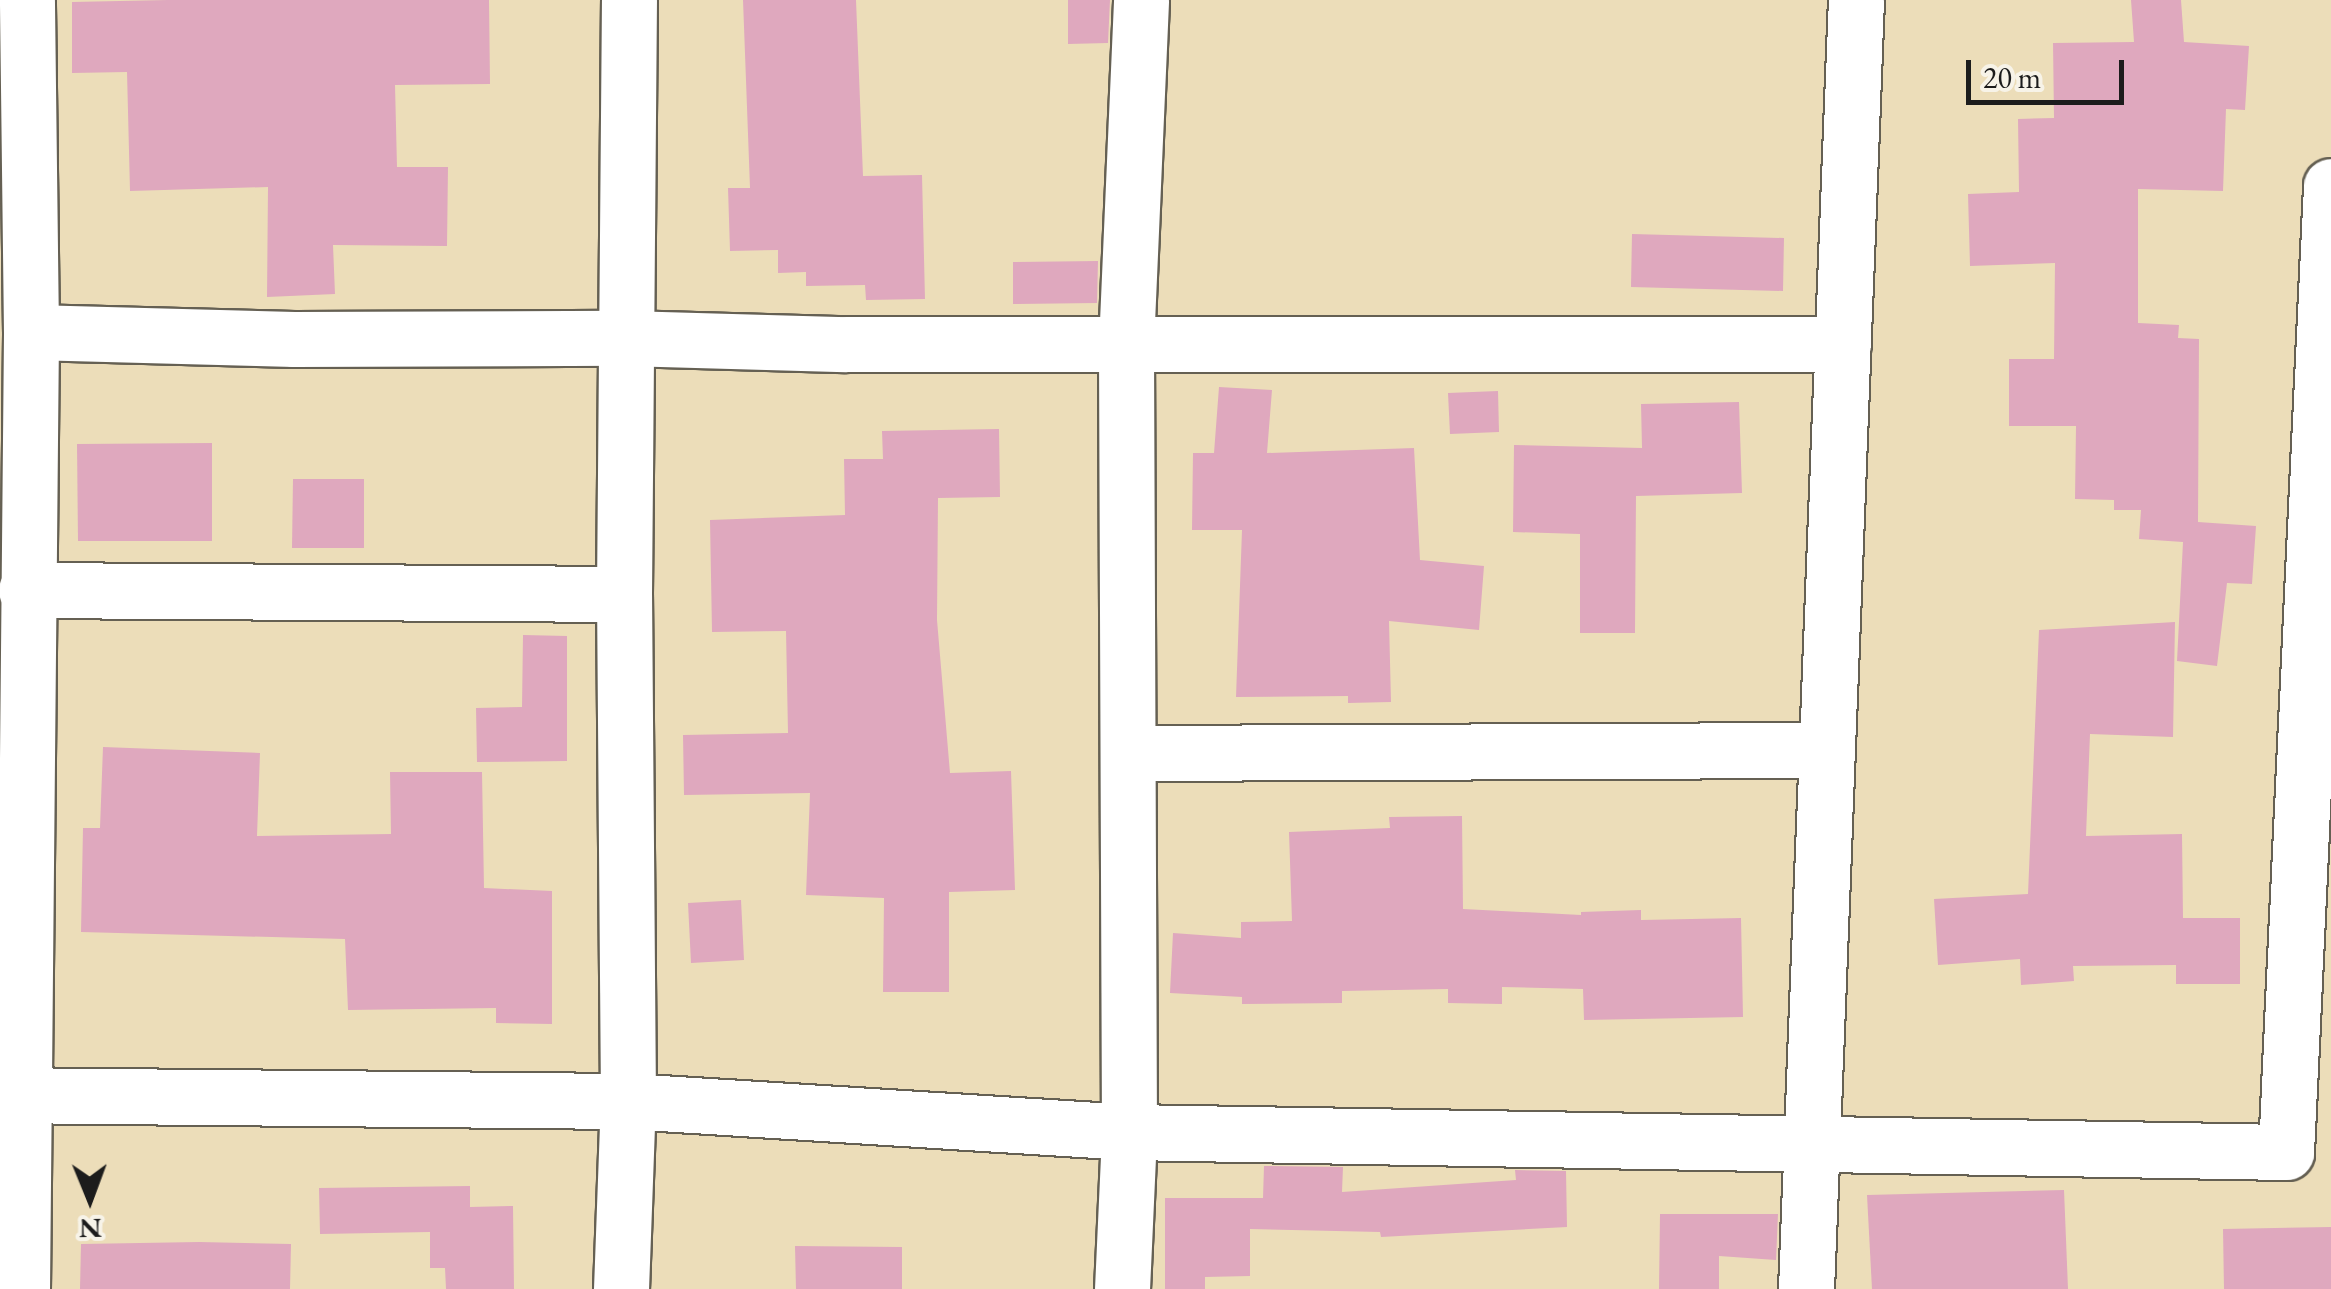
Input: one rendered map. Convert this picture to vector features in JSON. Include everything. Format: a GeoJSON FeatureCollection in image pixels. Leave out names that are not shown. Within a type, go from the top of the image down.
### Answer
{"type":"FeatureCollection","features":[{"type":"Feature","properties":{"kind":"street"},"geometry":{"type":"LineString","coordinates":[[22,1289],[11,1094],[31,332],[27,0]]}},
{"type":"Feature","properties":{"kind":"street"},"geometry":{"type":"LineString","coordinates":[[621,1289],[628,1101],[624,594],[629,0]]}},
{"type":"Feature","properties":{"kind":"street"},"geometry":{"type":"LineString","coordinates":[[1122,1289],[1129,1132],[1126,345],[1140,0]]}},
{"type":"Feature","properties":{"kind":"street"},"geometry":{"type":"LineString","coordinates":[[1806,1289],[1856,0]]}},
{"type":"Feature","properties":{"kind":"street"},"geometry":{"type":"LineString","coordinates":[[11,1094],[628,1101],[1129,1132],[2286,1152],[2331,186]]}},
{"type":"Feature","properties":{"kind":"street"},"geometry":{"type":"LineString","coordinates":[[31,332],[294,339],[625,338],[1126,345],[1842,344]]}},
{"type":"Feature","properties":{"kind":"street"},"geometry":{"type":"LineString","coordinates":[[26,590],[624,594]]}},
{"type":"Feature","properties":{"kind":"street"},"geometry":{"type":"LineString","coordinates":[[1130,753],[1826,750]]}},
{"type":"Feature","properties":{"kind":"building"},"geometry":{"type":"Polygon","coordinates":[[[489,0],[490,84],[395,85],[397,167],[448,167],[447,246],[333,245],[335,294],[267,297],[268,187],[130,191],[127,72],[72,73],[72,2],[489,0]]]}},
{"type":"Feature","properties":{"kind":"building"},"geometry":{"type":"Polygon","coordinates":[[[743,0],[856,0],[863,176],[922,175],[925,299],[866,300],[865,285],[806,286],[806,272],[778,273],[778,250],[730,251],[728,188],[750,188],[743,0]]]}},
{"type":"Feature","properties":{"kind":"building"},"geometry":{"type":"Polygon","coordinates":[[[1068,0],[1110,0],[1108,43],[1068,44],[1068,0]]]}},
{"type":"Feature","properties":{"kind":"building"},"geometry":{"type":"Polygon","coordinates":[[[2131,0],[2181,0],[2184,42],[2249,46],[2245,110],[2226,109],[2223,191],[2138,189],[2138,323],[2179,325],[2178,338],[2199,339],[2198,522],[2256,526],[2252,584],[2227,583],[2217,666],[2177,661],[2183,542],[2139,539],[2141,510],[2114,510],[2114,500],[2075,499],[2076,426],[2009,426],[2009,359],[2054,359],[2055,263],[1970,266],[1968,194],[2019,192],[2018,119],[2054,118],[2053,43],[2134,42],[2131,0]]]}},
{"type":"Feature","properties":{"kind":"building"},"geometry":{"type":"Polygon","coordinates":[[[1632,234],[1784,238],[1783,291],[1631,287],[1632,234]]]}},
{"type":"Feature","properties":{"kind":"building"},"geometry":{"type":"Polygon","coordinates":[[[1098,261],[1097,303],[1013,304],[1013,262],[1098,261]]]}},
{"type":"Feature","properties":{"kind":"building"},"geometry":{"type":"Polygon","coordinates":[[[1219,387],[1272,390],[1267,453],[1414,448],[1420,560],[1484,566],[1479,630],[1389,621],[1391,702],[1348,703],[1348,696],[1236,697],[1242,530],[1192,530],[1193,453],[1214,453],[1219,387]]]}},
{"type":"Feature","properties":{"kind":"building"},"geometry":{"type":"Polygon","coordinates":[[[1498,391],[1499,432],[1450,434],[1448,393],[1498,391]]]}},
{"type":"Feature","properties":{"kind":"building"},"geometry":{"type":"Polygon","coordinates":[[[1739,402],[1742,493],[1636,496],[1635,633],[1580,633],[1580,534],[1513,532],[1514,445],[1642,448],[1641,404],[1739,402]]]}},
{"type":"Feature","properties":{"kind":"building"},"geometry":{"type":"Polygon","coordinates":[[[999,429],[1000,497],[938,498],[937,620],[950,773],[1011,771],[1015,890],[949,892],[949,992],[883,992],[884,898],[806,895],[810,793],[684,795],[683,735],[788,733],[786,631],[712,632],[710,520],[845,515],[844,459],[883,459],[882,431],[999,429]]]}},
{"type":"Feature","properties":{"kind":"building"},"geometry":{"type":"Polygon","coordinates":[[[212,443],[212,541],[78,541],[77,444],[212,443]]]}},
{"type":"Feature","properties":{"kind":"building"},"geometry":{"type":"Polygon","coordinates":[[[293,479],[364,479],[364,548],[292,548],[293,479]]]}},
{"type":"Feature","properties":{"kind":"building"},"geometry":{"type":"Polygon","coordinates":[[[2175,622],[2173,737],[2090,734],[2086,836],[2182,834],[2183,918],[2240,918],[2240,984],[2176,984],[2176,965],[2073,966],[2074,981],[2021,985],[2020,959],[1938,965],[1934,899],[2028,894],[2039,630],[2175,622]]]}},
{"type":"Feature","properties":{"kind":"building"},"geometry":{"type":"Polygon","coordinates":[[[523,635],[567,636],[567,761],[477,762],[476,708],[522,707],[523,635]]]}},
{"type":"Feature","properties":{"kind":"building"},"geometry":{"type":"Polygon","coordinates":[[[103,747],[260,753],[257,836],[391,834],[390,772],[482,772],[484,888],[552,891],[552,1024],[496,1023],[496,1008],[348,1010],[345,939],[81,932],[83,828],[100,828],[103,747]]]}},
{"type":"Feature","properties":{"kind":"building"},"geometry":{"type":"Polygon","coordinates":[[[1462,816],[1463,909],[1581,915],[1641,910],[1641,920],[1741,918],[1743,1017],[1584,1020],[1583,989],[1502,987],[1502,1004],[1448,1003],[1448,989],[1342,991],[1342,1003],[1242,1004],[1242,997],[1170,993],[1173,933],[1241,938],[1241,922],[1292,921],[1289,832],[1390,828],[1389,817],[1462,816]]]}},
{"type":"Feature","properties":{"kind":"building"},"geometry":{"type":"Polygon","coordinates":[[[741,900],[744,960],[691,963],[688,903],[741,900]]]}},
{"type":"Feature","properties":{"kind":"building"},"geometry":{"type":"Polygon","coordinates":[[[1264,1166],[1343,1167],[1342,1192],[1516,1180],[1515,1170],[1566,1171],[1567,1227],[1381,1237],[1380,1232],[1250,1229],[1250,1276],[1205,1277],[1205,1289],[1165,1289],[1165,1198],[1263,1198],[1264,1166]]]}},
{"type":"Feature","properties":{"kind":"building"},"geometry":{"type":"Polygon","coordinates":[[[470,1186],[470,1207],[513,1206],[514,1289],[446,1289],[445,1268],[430,1268],[430,1232],[320,1234],[319,1188],[470,1186]]]}},
{"type":"Feature","properties":{"kind":"building"},"geometry":{"type":"Polygon","coordinates":[[[2064,1190],[2068,1289],[1872,1289],[1867,1195],[2064,1190]]]}},
{"type":"Feature","properties":{"kind":"building"},"geometry":{"type":"Polygon","coordinates":[[[1660,1214],[1778,1214],[1776,1260],[1719,1256],[1719,1289],[1659,1289],[1660,1214]]]}},
{"type":"Feature","properties":{"kind":"building"},"geometry":{"type":"Polygon","coordinates":[[[2331,1227],[2331,1289],[2224,1289],[2223,1229],[2331,1227]]]}},
{"type":"Feature","properties":{"kind":"building"},"geometry":{"type":"Polygon","coordinates":[[[81,1244],[291,1244],[290,1289],[80,1289],[81,1244]]]}},
{"type":"Feature","properties":{"kind":"building"},"geometry":{"type":"Polygon","coordinates":[[[795,1246],[902,1247],[902,1289],[796,1289],[795,1246]]]}}]}
